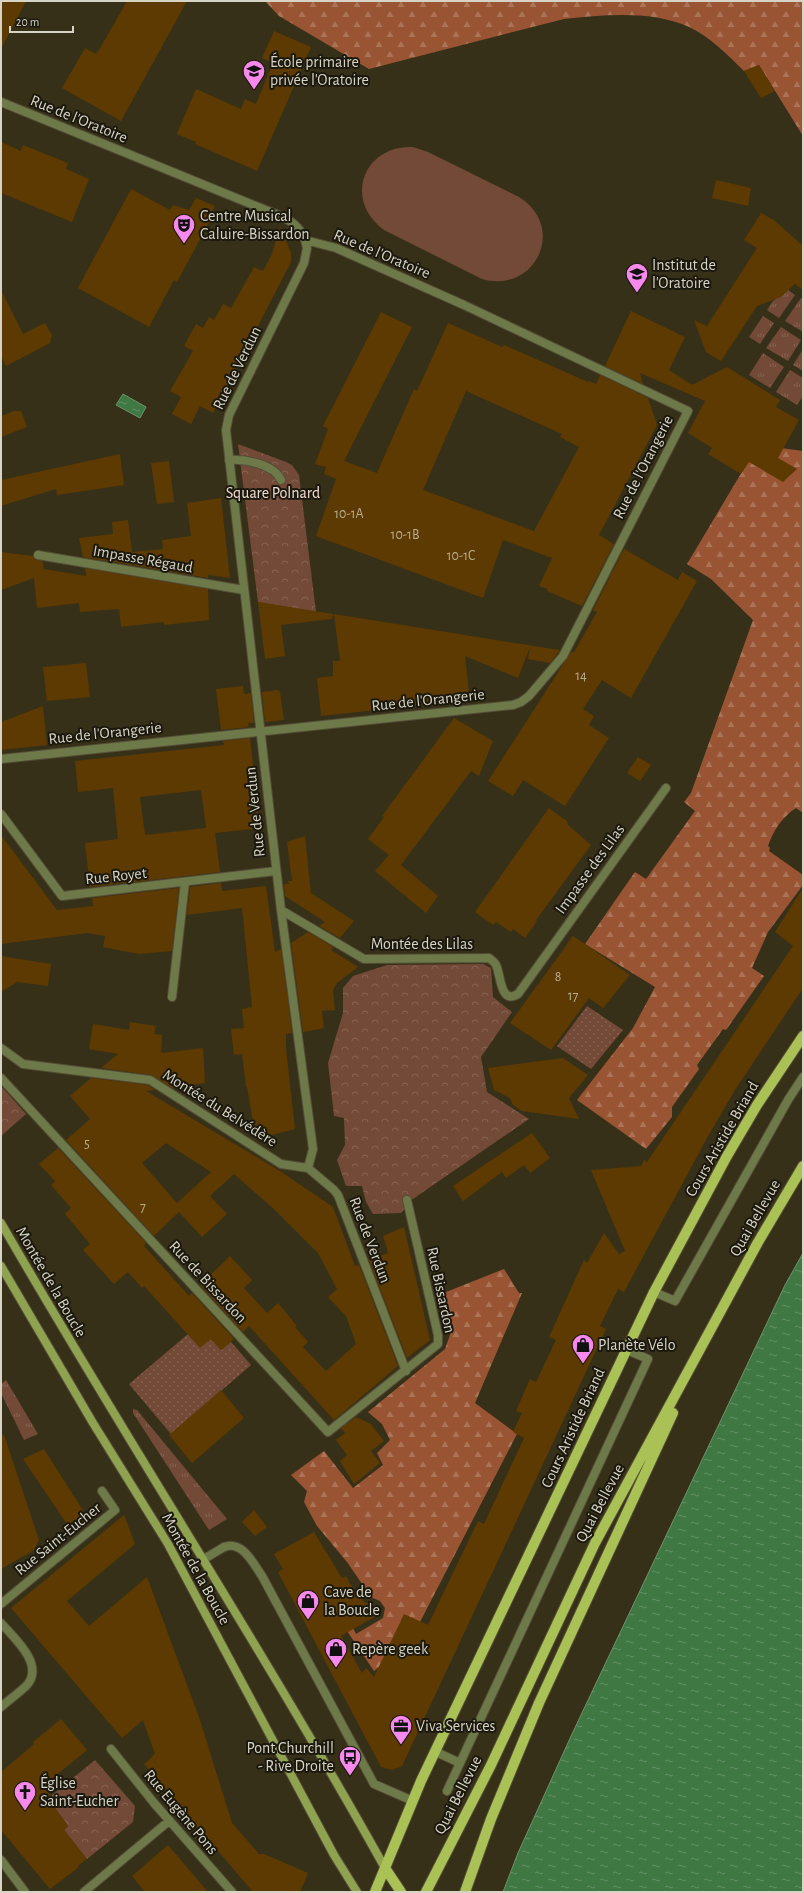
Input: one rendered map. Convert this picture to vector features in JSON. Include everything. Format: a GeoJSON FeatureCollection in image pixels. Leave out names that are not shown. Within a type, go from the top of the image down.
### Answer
{"type":"FeatureCollection","features":[{"type":"Feature","properties":{"kind":"main road","name":"Cours Aristide Briand"},"geometry":{"type":"LineString","coordinates":[[375,1892],[413,1801],[654,1292],[727,1156],[757,1105],[803,1036]]}},
{"type":"Feature","properties":{"kind":"main road","name":"Quai Bellevue"},"geometry":{"type":"LineString","coordinates":[[426,1892],[491,1764],[595,1543],[757,1244],[803,1166]]}},
{"type":"Feature","properties":{"kind":"main road","name":"Montée de la Boucle"},"geometry":{"type":"LineString","coordinates":[[1,1223],[72,1346],[204,1559],[339,1787],[385,1868]]}},
{"type":"Feature","properties":{"kind":"main road","name":"Montée de la Boucle"},"geometry":{"type":"LineString","coordinates":[[1,1266],[93,1423],[168,1544],[334,1855],[357,1892]]}},
{"type":"Feature","properties":{"kind":"main road"},"geometry":{"type":"LineString","coordinates":[[465,1892],[491,1819],[539,1703],[608,1551],[716,1322]]}},
{"type":"Feature","properties":{"kind":"main road"},"geometry":{"type":"LineString","coordinates":[[385,1868],[401,1892]]}},
{"type":"Feature","properties":{"kind":"street","name":"Rue de l'Oratoire"},"geometry":{"type":"LineString","coordinates":[[1,102],[278,215],[293,222],[301,230],[305,240],[336,248],[484,314],[688,411]]}},
{"type":"Feature","properties":{"kind":"street","name":"Rue de Verdun"},"geometry":{"type":"LineString","coordinates":[[305,240],[307,248],[304,263],[229,415],[226,430],[280,910],[313,1149],[308,1168],[338,1195],[406,1371]]}},
{"type":"Feature","properties":{"kind":"street","name":"Rue de l'Orangerie"},"geometry":{"type":"LineString","coordinates":[[1,759],[513,705],[522,702],[529,696],[563,656],[605,571],[688,411]]}},
{"type":"Feature","properties":{"kind":"street"},"geometry":{"type":"LineString","coordinates":[[229,460],[239,459],[263,465],[280,476],[281,480]]}},
{"type":"Feature","properties":{"kind":"street","name":"Impasse Régaud"},"geometry":{"type":"LineString","coordinates":[[38,555],[244,590]]}},
{"type":"Feature","properties":{"kind":"street","name":"Impasse des Lilas"},"geometry":{"type":"LineString","coordinates":[[537,968],[666,788]]}},
{"type":"Feature","properties":{"kind":"street","name":"Rue Royet"},"geometry":{"type":"LineString","coordinates":[[1,814],[62,896],[276,871]]}},
{"type":"Feature","properties":{"kind":"street"},"geometry":{"type":"LineString","coordinates":[[172,997],[185,882]]}},
{"type":"Feature","properties":{"kind":"street","name":"Montée des Lilas"},"geometry":{"type":"LineString","coordinates":[[280,910],[364,959],[489,958],[496,964],[503,992],[508,996],[514,997],[518,994],[537,968]]}},
{"type":"Feature","properties":{"kind":"street","name":"Montée du Belvédère"},"geometry":{"type":"LineString","coordinates":[[1,1048],[23,1064],[150,1080],[281,1164],[308,1168]]}},
{"type":"Feature","properties":{"kind":"street"},"geometry":{"type":"LineString","coordinates":[[654,1292],[675,1302],[788,1100],[803,1077]]}},
{"type":"Feature","properties":{"kind":"street","name":"Rue de Bissardon"},"geometry":{"type":"LineString","coordinates":[[1,1078],[328,1432],[406,1371]]}},
{"type":"Feature","properties":{"kind":"street","name":"Rue Bissardon"},"geometry":{"type":"LineString","coordinates":[[406,1371],[437,1347],[439,1340],[407,1200]]}},
{"type":"Feature","properties":{"kind":"street"},"geometry":{"type":"LineString","coordinates":[[447,1791],[648,1359],[627,1350]]}},
{"type":"Feature","properties":{"kind":"street","name":"Rue Saint-Eucher"},"geometry":{"type":"LineString","coordinates":[[1,1604],[115,1510],[102,1491]]}},
{"type":"Feature","properties":{"kind":"street","name":"Montée de la Boucle"},"geometry":{"type":"LineString","coordinates":[[204,1559],[230,1545],[241,1548],[262,1576],[374,1784],[413,1801]]}},
{"type":"Feature","properties":{"kind":"street"},"geometry":{"type":"LineString","coordinates":[[1,1623],[29,1655],[32,1670],[28,1683],[1,1707]]}},
{"type":"Feature","properties":{"kind":"street","name":"Rue Eugène Pons"},"geometry":{"type":"LineString","coordinates":[[111,1749],[169,1821],[232,1892]]}},
{"type":"Feature","properties":{"kind":"street"},"geometry":{"type":"LineString","coordinates":[[436,1752],[460,1763]]}},
{"type":"Feature","properties":{"kind":"street"},"geometry":{"type":"LineString","coordinates":[[84,1892],[169,1821]]}},
{"type":"Feature","properties":{"kind":"street"},"geometry":{"type":"LineString","coordinates":[[1,1860],[25,1892]]}},
{"type":"Feature","properties":{"kind":"green space"},"geometry":{"type":"Polygon","coordinates":[[[265,1],[803,1],[803,136],[759,65],[744,71],[711,41],[697,31],[659,18],[611,15],[564,19],[369,69],[279,16],[265,1]]]}},
{"type":"Feature","properties":{"kind":"green space"},"geometry":{"type":"Polygon","coordinates":[[[413,147],[428,152],[519,197],[533,210],[541,225],[543,240],[539,255],[530,268],[517,277],[501,281],[482,279],[384,230],[371,218],[364,204],[362,190],[364,176],[371,164],[382,155],[396,149],[413,147]]]}},
{"type":"Feature","properties":{"kind":"green space"},"geometry":{"type":"Polygon","coordinates":[[[788,290],[795,295],[779,318],[767,310],[773,301],[788,290]]]}},
{"type":"Feature","properties":{"kind":"green space"},"geometry":{"type":"Polygon","coordinates":[[[801,298],[803,299],[803,332],[785,321],[801,298]]]}},
{"type":"Feature","properties":{"kind":"green space"},"geometry":{"type":"Polygon","coordinates":[[[763,316],[774,323],[760,344],[749,337],[763,316]]]}},
{"type":"Feature","properties":{"kind":"green space"},"geometry":{"type":"Polygon","coordinates":[[[781,327],[801,340],[788,361],[766,348],[781,327]]]}},
{"type":"Feature","properties":{"kind":"green space"},"geometry":{"type":"Polygon","coordinates":[[[803,349],[803,371],[793,365],[803,349]]]}},
{"type":"Feature","properties":{"kind":"green space"},"geometry":{"type":"Polygon","coordinates":[[[763,353],[784,367],[770,388],[749,375],[763,353]]]}},
{"type":"Feature","properties":{"kind":"green space"},"geometry":{"type":"Polygon","coordinates":[[[790,370],[803,378],[803,396],[797,405],[776,392],[790,370]]]}},
{"type":"Feature","properties":{"kind":"green space","name":"Square Polnard"},"geometry":{"type":"Polygon","coordinates":[[[238,444],[292,465],[299,475],[316,612],[258,602],[238,444]]]}},
{"type":"Feature","properties":{"kind":"green space"},"geometry":{"type":"Polygon","coordinates":[[[758,445],[803,451],[803,813],[796,808],[786,816],[775,830],[768,846],[770,848],[769,851],[803,875],[803,885],[768,932],[752,968],[764,976],[726,1030],[723,1029],[697,1065],[699,1069],[672,1107],[672,1117],[646,1149],[577,1100],[633,1028],[655,987],[585,944],[635,872],[646,879],[695,811],[684,802],[691,793],[753,620],[711,579],[687,564],[758,445]]]}},
{"type":"Feature","properties":{"kind":"green space"},"geometry":{"type":"Polygon","coordinates":[[[483,964],[491,968],[493,997],[512,1012],[481,1057],[487,1092],[529,1119],[410,1201],[401,1213],[373,1214],[366,1202],[362,1186],[346,1186],[337,1160],[345,1145],[344,1118],[334,1116],[328,1063],[343,1013],[343,988],[353,976],[387,965],[483,964]]]}},
{"type":"Feature","properties":{"kind":"green space"},"geometry":{"type":"Polygon","coordinates":[[[587,1006],[623,1030],[591,1069],[557,1046],[587,1006]]]}},
{"type":"Feature","properties":{"kind":"green space"},"geometry":{"type":"Polygon","coordinates":[[[1,1086],[26,1114],[1,1136],[1,1086]]]}},
{"type":"Feature","properties":{"kind":"green space"},"geometry":{"type":"Polygon","coordinates":[[[504,1269],[519,1293],[522,1293],[475,1403],[517,1434],[420,1622],[384,1673],[378,1668],[374,1671],[341,1622],[348,1618],[356,1634],[383,1618],[385,1608],[380,1601],[371,1597],[347,1562],[317,1526],[304,1502],[307,1491],[291,1475],[324,1451],[353,1488],[383,1465],[377,1453],[390,1440],[382,1424],[368,1412],[445,1349],[450,1335],[441,1294],[504,1269]]]}},
{"type":"Feature","properties":{"kind":"green space"},"geometry":{"type":"Polygon","coordinates":[[[188,1334],[211,1339],[221,1350],[231,1342],[251,1365],[171,1434],[129,1384],[188,1334]]]}},
{"type":"Feature","properties":{"kind":"green space"},"geometry":{"type":"Polygon","coordinates":[[[6,1380],[38,1434],[24,1440],[1,1393],[1,1384],[6,1380]]]}},
{"type":"Feature","properties":{"kind":"green space"},"geometry":{"type":"Polygon","coordinates":[[[133,1409],[137,1410],[227,1519],[209,1530],[133,1413],[133,1409]]]}},
{"type":"Feature","properties":{"kind":"green space"},"geometry":{"type":"Polygon","coordinates":[[[95,1760],[135,1806],[133,1822],[87,1859],[64,1830],[68,1826],[53,1805],[51,1796],[95,1760]]]}},
{"type":"Feature","properties":{"kind":"water"},"geometry":{"type":"Polygon","coordinates":[[[123,394],[146,407],[140,418],[116,405],[123,394]]]}},
{"type":"Feature","properties":{"kind":"water"},"geometry":{"type":"Polygon","coordinates":[[[803,1253],[803,1892],[503,1892],[518,1853],[572,1734],[785,1285],[803,1253]]]}},
{"type":"Feature","properties":{"kind":"building"},"geometry":{"type":"Polygon","coordinates":[[[1,1],[26,1],[1,49],[1,1]]]}},
{"type":"Feature","properties":{"kind":"building"},"geometry":{"type":"Polygon","coordinates":[[[127,1],[187,1],[121,121],[62,88],[85,48],[96,54],[99,50],[127,1]]]}},
{"type":"Feature","properties":{"kind":"building"},"geometry":{"type":"Polygon","coordinates":[[[274,31],[311,47],[257,171],[195,144],[196,142],[177,134],[196,89],[241,109],[245,99],[256,104],[273,63],[262,58],[274,31]]]}},
{"type":"Feature","properties":{"kind":"building"},"geometry":{"type":"Polygon","coordinates":[[[759,65],[775,91],[761,98],[744,71],[759,65]]]}},
{"type":"Feature","properties":{"kind":"building"},"geometry":{"type":"Polygon","coordinates":[[[1,142],[21,151],[23,145],[68,163],[66,169],[89,179],[72,222],[1,193],[1,142]]]}},
{"type":"Feature","properties":{"kind":"building"},"geometry":{"type":"Polygon","coordinates":[[[716,180],[751,188],[748,206],[712,198],[716,180]]]}},
{"type":"Feature","properties":{"kind":"building"},"geometry":{"type":"Polygon","coordinates":[[[131,189],[170,210],[173,205],[189,210],[196,198],[215,206],[209,218],[211,219],[177,282],[174,280],[149,327],[78,288],[131,189]]]}},
{"type":"Feature","properties":{"kind":"building"},"geometry":{"type":"Polygon","coordinates":[[[761,213],[774,220],[803,246],[803,290],[795,284],[781,297],[757,306],[721,361],[706,352],[694,320],[707,326],[757,248],[744,240],[761,213]]]}},
{"type":"Feature","properties":{"kind":"building"},"geometry":{"type":"Polygon","coordinates":[[[280,226],[291,253],[291,262],[213,413],[200,406],[191,424],[172,414],[181,397],[170,391],[193,351],[184,346],[196,324],[203,328],[209,317],[214,320],[223,304],[231,308],[254,267],[263,271],[272,254],[280,226]]]}},
{"type":"Feature","properties":{"kind":"building"},"geometry":{"type":"Polygon","coordinates":[[[1,290],[23,334],[45,323],[52,335],[50,343],[6,366],[1,356],[1,290]]]}},
{"type":"Feature","properties":{"kind":"building"},"geometry":{"type":"Polygon","coordinates":[[[631,311],[685,337],[669,370],[692,385],[727,367],[780,400],[776,407],[799,420],[778,458],[797,469],[783,482],[749,462],[741,474],[708,454],[712,448],[688,433],[705,401],[640,373],[643,384],[605,366],[631,311]]]}},
{"type":"Feature","properties":{"kind":"building"},"geometry":{"type":"Polygon","coordinates":[[[381,312],[412,327],[344,461],[377,473],[414,389],[417,391],[448,323],[502,347],[504,345],[588,382],[589,381],[596,384],[600,375],[648,398],[657,425],[599,535],[614,544],[582,606],[539,586],[552,558],[503,540],[483,598],[316,536],[336,479],[324,474],[326,467],[315,464],[328,429],[323,426],[381,312]],[[466,391],[423,490],[534,531],[579,447],[560,437],[562,434],[466,391]]]}},
{"type":"Feature","properties":{"kind":"building"},"geometry":{"type":"Polygon","coordinates":[[[14,411],[21,411],[27,427],[1,437],[1,416],[14,411]]]}},
{"type":"Feature","properties":{"kind":"building"},"geometry":{"type":"Polygon","coordinates":[[[120,454],[124,485],[57,495],[56,489],[1,506],[1,480],[120,454]]]}},
{"type":"Feature","properties":{"kind":"building"},"geometry":{"type":"Polygon","coordinates":[[[169,461],[174,502],[157,504],[151,463],[169,461]]]}},
{"type":"Feature","properties":{"kind":"building"},"geometry":{"type":"Polygon","coordinates":[[[221,498],[230,578],[208,575],[208,578],[83,557],[79,538],[113,534],[112,522],[128,520],[132,552],[163,549],[162,540],[191,536],[187,503],[221,498]]]}},
{"type":"Feature","properties":{"kind":"building"},"geometry":{"type":"Polygon","coordinates":[[[624,549],[678,580],[682,572],[697,581],[631,698],[602,680],[583,709],[594,716],[589,725],[609,738],[565,806],[523,780],[513,796],[488,781],[571,652],[574,652],[597,612],[593,610],[624,549]]]}},
{"type":"Feature","properties":{"kind":"building"},"geometry":{"type":"Polygon","coordinates":[[[1,552],[33,556],[35,559],[42,561],[44,569],[86,576],[85,568],[208,589],[209,620],[164,625],[164,622],[121,627],[119,609],[80,612],[79,603],[37,608],[34,578],[1,590],[1,552]]]}},
{"type":"Feature","properties":{"kind":"building"},"geometry":{"type":"Polygon","coordinates":[[[258,602],[333,614],[332,619],[281,625],[285,656],[265,659],[258,602]]]}},
{"type":"Feature","properties":{"kind":"building"},"geometry":{"type":"Polygon","coordinates":[[[334,614],[560,650],[550,663],[528,659],[530,647],[518,678],[465,656],[470,700],[321,716],[317,678],[333,676],[333,661],[340,661],[334,614]]]}},
{"type":"Feature","properties":{"kind":"building"},"geometry":{"type":"Polygon","coordinates":[[[86,663],[90,697],[47,701],[43,667],[86,663]]]}},
{"type":"Feature","properties":{"kind":"building"},"geometry":{"type":"Polygon","coordinates":[[[243,686],[244,694],[251,693],[254,723],[248,723],[249,727],[221,730],[216,689],[243,686]]]}},
{"type":"Feature","properties":{"kind":"building"},"geometry":{"type":"Polygon","coordinates":[[[278,690],[280,692],[284,720],[265,722],[262,692],[278,690]]]}},
{"type":"Feature","properties":{"kind":"building"},"geometry":{"type":"Polygon","coordinates":[[[43,706],[47,745],[1,750],[1,722],[43,706]]]}},
{"type":"Feature","properties":{"kind":"building"},"geometry":{"type":"Polygon","coordinates":[[[454,718],[493,741],[479,776],[471,771],[401,865],[438,896],[426,913],[375,871],[389,855],[368,839],[384,817],[382,816],[454,718]]]}},
{"type":"Feature","properties":{"kind":"building"},"geometry":{"type":"Polygon","coordinates":[[[250,738],[260,828],[215,833],[220,872],[90,887],[85,843],[118,839],[113,788],[78,792],[75,761],[224,745],[223,741],[250,738]],[[201,790],[140,797],[145,835],[206,828],[201,790]]]}},
{"type":"Feature","properties":{"kind":"building"},"geometry":{"type":"Polygon","coordinates":[[[638,757],[651,765],[640,781],[627,773],[638,757]]]}},
{"type":"Feature","properties":{"kind":"building"},"geometry":{"type":"Polygon","coordinates":[[[549,808],[568,822],[567,824],[591,845],[536,920],[537,921],[525,938],[513,929],[511,932],[496,922],[493,925],[475,912],[549,808]]]}},
{"type":"Feature","properties":{"kind":"building"},"geometry":{"type":"Polygon","coordinates":[[[1,835],[57,910],[93,906],[92,898],[179,888],[172,951],[139,954],[103,947],[105,936],[87,933],[1,944],[1,835]]]}},
{"type":"Feature","properties":{"kind":"building"},"geometry":{"type":"Polygon","coordinates":[[[305,836],[311,893],[354,921],[340,938],[319,926],[325,922],[285,896],[284,884],[289,884],[288,881],[292,881],[287,842],[305,836]]]}},
{"type":"Feature","properties":{"kind":"building"},"geometry":{"type":"Polygon","coordinates":[[[221,883],[222,891],[266,886],[275,952],[281,949],[292,1033],[286,1034],[286,1049],[295,1129],[256,1139],[246,1087],[242,1054],[234,1055],[231,1029],[244,1028],[242,1009],[252,1007],[242,908],[187,915],[190,887],[221,883]]]}},
{"type":"Feature","properties":{"kind":"building"},"geometry":{"type":"Polygon","coordinates":[[[803,888],[803,988],[735,1090],[707,1138],[624,1292],[618,1289],[600,1326],[606,1329],[402,1766],[392,1770],[381,1767],[278,1572],[283,1569],[274,1554],[314,1532],[342,1578],[346,1576],[356,1594],[359,1592],[364,1602],[375,1605],[376,1616],[341,1636],[362,1673],[366,1668],[374,1677],[404,1614],[428,1625],[478,1521],[484,1524],[524,1438],[513,1432],[522,1413],[516,1411],[530,1379],[536,1382],[556,1340],[549,1337],[584,1260],[587,1263],[604,1233],[619,1254],[625,1251],[591,1170],[641,1166],[644,1160],[647,1162],[793,946],[775,932],[803,888]]]}},
{"type":"Feature","properties":{"kind":"building"},"geometry":{"type":"Polygon","coordinates":[[[308,932],[333,947],[331,950],[358,967],[337,983],[333,990],[335,1010],[322,1011],[324,1028],[303,1032],[291,943],[308,932]]]}},
{"type":"Feature","properties":{"kind":"building"},"geometry":{"type":"Polygon","coordinates":[[[573,936],[630,975],[603,1008],[589,998],[551,1050],[510,1023],[573,936]]]}},
{"type":"Feature","properties":{"kind":"building"},"geometry":{"type":"Polygon","coordinates":[[[1,956],[51,964],[48,986],[17,982],[1,992],[1,956]]]}},
{"type":"Feature","properties":{"kind":"building"},"geometry":{"type":"Polygon","coordinates":[[[130,1022],[156,1026],[154,1034],[162,1035],[161,1053],[203,1048],[205,1083],[172,1088],[151,1075],[101,1068],[118,1054],[89,1049],[93,1024],[129,1030],[130,1022]]]}},
{"type":"Feature","properties":{"kind":"building"},"geometry":{"type":"Polygon","coordinates":[[[563,1058],[588,1075],[569,1098],[579,1119],[522,1111],[513,1105],[510,1098],[494,1090],[488,1068],[563,1058]]]}},
{"type":"Feature","properties":{"kind":"building"},"geometry":{"type":"Polygon","coordinates":[[[91,1078],[148,1085],[155,1090],[146,1091],[280,1171],[333,1207],[355,1266],[359,1265],[398,1366],[334,1420],[249,1326],[243,1332],[200,1285],[230,1256],[252,1280],[244,1288],[267,1313],[278,1303],[308,1342],[303,1347],[326,1371],[356,1344],[346,1316],[328,1297],[337,1289],[318,1253],[276,1211],[234,1174],[210,1196],[227,1214],[202,1237],[179,1212],[154,1236],[66,1140],[90,1119],[70,1096],[91,1078]],[[166,1143],[142,1163],[177,1203],[211,1172],[166,1143]]]}},
{"type":"Feature","properties":{"kind":"building"},"geometry":{"type":"Polygon","coordinates":[[[532,1133],[550,1158],[530,1173],[524,1165],[506,1178],[502,1172],[463,1201],[453,1186],[532,1133]]]}},
{"type":"Feature","properties":{"kind":"building"},"geometry":{"type":"Polygon","coordinates":[[[58,1148],[146,1243],[144,1246],[189,1296],[192,1293],[234,1339],[221,1350],[211,1339],[200,1348],[144,1286],[142,1288],[128,1272],[114,1284],[83,1250],[90,1244],[65,1214],[71,1208],[51,1185],[55,1181],[39,1164],[58,1148]]]}},
{"type":"Feature","properties":{"kind":"building"},"geometry":{"type":"Polygon","coordinates":[[[404,1227],[430,1340],[407,1358],[369,1260],[388,1253],[383,1236],[404,1227]]]}},
{"type":"Feature","properties":{"kind":"building"},"geometry":{"type":"Polygon","coordinates":[[[221,1390],[244,1418],[192,1463],[169,1435],[221,1390]]]}},
{"type":"Feature","properties":{"kind":"building"},"geometry":{"type":"Polygon","coordinates":[[[356,1417],[371,1424],[384,1441],[371,1451],[380,1463],[354,1484],[340,1461],[347,1455],[336,1440],[345,1433],[341,1428],[356,1417]]]}},
{"type":"Feature","properties":{"kind":"building"},"geometry":{"type":"Polygon","coordinates":[[[1,1435],[4,1435],[39,1540],[34,1550],[1,1569],[1,1435]]]}},
{"type":"Feature","properties":{"kind":"building"},"geometry":{"type":"Polygon","coordinates":[[[44,1449],[89,1520],[71,1530],[23,1459],[44,1449]]]}},
{"type":"Feature","properties":{"kind":"building"},"geometry":{"type":"Polygon","coordinates":[[[254,1510],[267,1527],[255,1536],[242,1522],[254,1510]]]}},
{"type":"Feature","properties":{"kind":"building"},"geometry":{"type":"Polygon","coordinates":[[[124,1515],[135,1544],[67,1601],[89,1626],[147,1577],[199,1717],[232,1823],[259,1854],[264,1854],[308,1873],[300,1892],[253,1892],[144,1764],[155,1754],[143,1720],[122,1738],[11,1608],[124,1515]]]}},
{"type":"Feature","properties":{"kind":"building","name":"Église Saint-Eucher"},"geometry":{"type":"Polygon","coordinates":[[[61,1719],[87,1750],[43,1786],[56,1802],[53,1805],[68,1826],[64,1830],[87,1859],[50,1889],[1,1830],[1,1772],[34,1744],[33,1742],[61,1719]]]}},
{"type":"Feature","properties":{"kind":"building"},"geometry":{"type":"Polygon","coordinates":[[[168,1845],[208,1892],[145,1892],[132,1876],[168,1845]]]}},
{"type":"Feature","properties":{"kind":"place","name":"École primaire privée l'Oratoire"},"geometry":{"type":"Point","coordinates":[254,90]}},
{"type":"Feature","properties":{"kind":"place","name":"Centre Musical Caluire-Bissardon"},"geometry":{"type":"Point","coordinates":[184,244]}},
{"type":"Feature","properties":{"kind":"place","name":"Institut de l'Oratoire"},"geometry":{"type":"Point","coordinates":[637,294]}},
{"type":"Feature","properties":{"kind":"place","name":"Planète Vélo"},"geometry":{"type":"Point","coordinates":[583,1364]}},
{"type":"Feature","properties":{"kind":"place","name":"Cave de la Boucle"},"geometry":{"type":"Point","coordinates":[308,1620]}},
{"type":"Feature","properties":{"kind":"place","name":"Repère geek"},"geometry":{"type":"Point","coordinates":[336,1668]}},
{"type":"Feature","properties":{"kind":"place","name":"Viva Services"},"geometry":{"type":"Point","coordinates":[401,1746]}},
{"type":"Feature","properties":{"kind":"place","name":"Pont Churchill - Rive Droite"},"geometry":{"type":"Point","coordinates":[350,1776]}},
{"type":"Feature","properties":{"kind":"place","name":"Église Saint-Eucher"},"geometry":{"type":"Point","coordinates":[25,1812]}}]}
